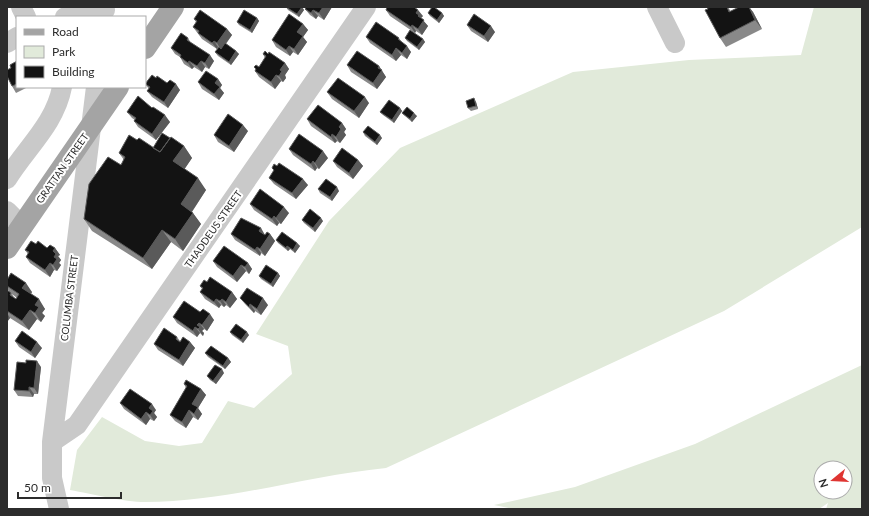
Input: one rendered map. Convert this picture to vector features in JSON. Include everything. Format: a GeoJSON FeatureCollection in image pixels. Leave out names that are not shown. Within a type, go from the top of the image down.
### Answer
{"type":"FeatureCollection","features":[{"type":"Feature","properties":{"kind":"main road"},"geometry":{"type":"LineString","coordinates":[[146,47],[173,7]]}},
{"type":"Feature","properties":{"kind":"main road","name":"GRATTAN STREET"},"geometry":{"type":"LineString","coordinates":[[7,248],[117,88]]}},
{"type":"Feature","properties":{"kind":"street"},"geometry":{"type":"LineString","coordinates":[[21,7],[26,16]]}},
{"type":"Feature","properties":{"kind":"street","name":"THADDEUS STREET"},"geometry":{"type":"LineString","coordinates":[[52,442],[77,425],[366,7]]}},
{"type":"Feature","properties":{"kind":"street"},"geometry":{"type":"LineString","coordinates":[[657,7],[676,43]]}},
{"type":"Feature","properties":{"kind":"street"},"geometry":{"type":"LineString","coordinates":[[71,16],[105,11]]}},
{"type":"Feature","properties":{"kind":"street"},"geometry":{"type":"LineString","coordinates":[[7,43],[16,38]]}},
{"type":"Feature","properties":{"kind":"street"},"geometry":{"type":"LineString","coordinates":[[7,179],[54,114],[62,88]]}},
{"type":"Feature","properties":{"kind":"street","name":"COLUMBA STREET"},"geometry":{"type":"LineString","coordinates":[[59,509],[52,478],[52,442],[96,88]]}},
{"type":"Feature","properties":{"kind":"street"},"geometry":{"type":"LineString","coordinates":[[7,211],[22,226]]}},
{"type":"Feature","properties":{"kind":"green space"},"geometry":{"type":"Polygon","coordinates":[[[814,7],[862,7],[862,227],[724,311],[386,468],[206,498],[176,501],[137,502],[70,490],[77,450],[102,417],[145,441],[179,446],[202,443],[228,401],[254,408],[292,374],[288,346],[256,334],[329,221],[400,148],[573,72],[689,60],[801,55],[814,7]]]}},
{"type":"Feature","properties":{"kind":"green space"},"geometry":{"type":"Polygon","coordinates":[[[862,365],[862,509],[826,509],[828,503],[819,509],[514,509],[494,505],[575,487],[695,444],[862,365]]]}},
{"type":"Feature","properties":{"kind":"building"},"geometry":{"type":"Polygon","coordinates":[[[286,7],[302,7],[297,14],[286,7]]]}},
{"type":"Feature","properties":{"kind":"building"},"geometry":{"type":"Polygon","coordinates":[[[307,7],[323,7],[319,13],[313,10],[311,13],[305,9],[307,7]]]}},
{"type":"Feature","properties":{"kind":"building"},"geometry":{"type":"Polygon","coordinates":[[[387,7],[414,7],[418,10],[416,13],[419,15],[418,16],[424,20],[418,29],[412,25],[411,27],[386,10],[387,7]]]}},
{"type":"Feature","properties":{"kind":"building"},"geometry":{"type":"Polygon","coordinates":[[[432,7],[442,13],[437,20],[428,13],[432,7]]]}},
{"type":"Feature","properties":{"kind":"building"},"geometry":{"type":"Polygon","coordinates":[[[707,7],[727,7],[729,12],[739,7],[749,7],[755,20],[720,38],[705,10],[708,9],[707,7]]]}},
{"type":"Feature","properties":{"kind":"building"},"geometry":{"type":"Polygon","coordinates":[[[200,10],[227,29],[217,43],[214,41],[212,43],[198,33],[199,31],[193,27],[197,21],[194,19],[200,10]]]}},
{"type":"Feature","properties":{"kind":"building"},"geometry":{"type":"Polygon","coordinates":[[[244,10],[257,18],[250,30],[237,22],[244,10]]]}},
{"type":"Feature","properties":{"kind":"building"},"geometry":{"type":"Polygon","coordinates":[[[289,14],[303,24],[297,32],[303,36],[294,49],[289,46],[286,50],[272,40],[289,14]]]}},
{"type":"Feature","properties":{"kind":"building"},"geometry":{"type":"Polygon","coordinates":[[[474,14],[491,26],[484,36],[467,25],[474,14]]]}},
{"type":"Feature","properties":{"kind":"building"},"geometry":{"type":"Polygon","coordinates":[[[376,22],[399,38],[398,39],[407,46],[402,53],[396,48],[392,55],[366,37],[376,22]]]}},
{"type":"Feature","properties":{"kind":"building"},"geometry":{"type":"Polygon","coordinates":[[[410,30],[423,39],[417,47],[405,38],[410,30]]]}},
{"type":"Feature","properties":{"kind":"building"},"geometry":{"type":"Polygon","coordinates":[[[181,33],[188,38],[187,40],[210,55],[205,63],[201,61],[197,66],[189,61],[188,63],[180,57],[181,55],[171,48],[181,33]]]}},
{"type":"Feature","properties":{"kind":"building"},"geometry":{"type":"Polygon","coordinates":[[[225,43],[236,51],[229,62],[215,52],[219,47],[221,49],[225,43]]]}},
{"type":"Feature","properties":{"kind":"building"},"geometry":{"type":"Polygon","coordinates":[[[265,51],[268,54],[269,52],[285,63],[280,70],[282,71],[279,76],[276,75],[271,82],[255,71],[256,69],[254,67],[256,65],[259,67],[266,56],[263,54],[265,51]]]}},
{"type":"Feature","properties":{"kind":"building"},"geometry":{"type":"Polygon","coordinates":[[[357,51],[379,66],[378,68],[382,70],[373,83],[347,65],[357,51]]]}},
{"type":"Feature","properties":{"kind":"building"},"geometry":{"type":"Polygon","coordinates":[[[16,62],[16,84],[12,86],[7,76],[7,70],[11,68],[10,65],[16,62]]]}},
{"type":"Feature","properties":{"kind":"building"},"geometry":{"type":"Polygon","coordinates":[[[206,71],[218,79],[215,83],[220,87],[214,94],[198,82],[206,71]]]}},
{"type":"Feature","properties":{"kind":"building"},"geometry":{"type":"Polygon","coordinates":[[[152,75],[156,78],[157,76],[167,83],[170,80],[176,84],[164,102],[147,91],[150,87],[146,85],[152,75]]]}},
{"type":"Feature","properties":{"kind":"building"},"geometry":{"type":"Polygon","coordinates":[[[338,78],[365,97],[354,111],[327,92],[338,78]]]}},
{"type":"Feature","properties":{"kind":"building"},"geometry":{"type":"Polygon","coordinates":[[[138,96],[152,108],[153,107],[165,115],[152,134],[134,121],[136,118],[127,112],[138,96]]]}},
{"type":"Feature","properties":{"kind":"building"},"geometry":{"type":"Polygon","coordinates":[[[474,98],[476,106],[468,108],[466,101],[474,98]]]}},
{"type":"Feature","properties":{"kind":"building"},"geometry":{"type":"Polygon","coordinates":[[[389,100],[400,108],[392,120],[380,112],[389,100]]]}},
{"type":"Feature","properties":{"kind":"building"},"geometry":{"type":"Polygon","coordinates":[[[318,105],[342,123],[339,127],[341,129],[336,137],[332,134],[331,137],[307,119],[318,105]]]}},
{"type":"Feature","properties":{"kind":"building"},"geometry":{"type":"Polygon","coordinates":[[[407,107],[414,113],[410,119],[402,113],[407,107]]]}},
{"type":"Feature","properties":{"kind":"building"},"geometry":{"type":"Polygon","coordinates":[[[228,114],[243,125],[229,146],[214,135],[228,114]]]}},
{"type":"Feature","properties":{"kind":"building"},"geometry":{"type":"Polygon","coordinates":[[[368,126],[380,135],[375,142],[363,132],[368,126]]]}},
{"type":"Feature","properties":{"kind":"building"},"geometry":{"type":"Polygon","coordinates":[[[162,133],[170,138],[160,152],[153,148],[162,133]]]}},
{"type":"Feature","properties":{"kind":"building"},"geometry":{"type":"Polygon","coordinates":[[[299,134],[323,151],[315,163],[313,161],[311,164],[289,149],[299,134]]]}},
{"type":"Feature","properties":{"kind":"building"},"geometry":{"type":"Polygon","coordinates":[[[129,135],[137,140],[139,138],[160,152],[171,137],[184,146],[173,161],[198,178],[181,204],[193,213],[175,239],[162,230],[143,258],[84,219],[89,184],[108,157],[121,165],[125,157],[119,153],[129,135]]]}},
{"type":"Feature","properties":{"kind":"building"},"geometry":{"type":"Polygon","coordinates":[[[342,148],[358,160],[349,173],[333,161],[342,148]]]}},
{"type":"Feature","properties":{"kind":"building"},"geometry":{"type":"Polygon","coordinates":[[[279,163],[303,179],[292,193],[269,178],[274,170],[272,168],[274,164],[277,166],[279,163]]]}},
{"type":"Feature","properties":{"kind":"building"},"geometry":{"type":"Polygon","coordinates":[[[326,179],[337,187],[330,197],[318,189],[326,179]]]}},
{"type":"Feature","properties":{"kind":"building"},"geometry":{"type":"Polygon","coordinates":[[[260,189],[284,207],[276,218],[274,216],[272,219],[250,204],[260,189]]]}},
{"type":"Feature","properties":{"kind":"building"},"geometry":{"type":"Polygon","coordinates":[[[310,209],[321,218],[313,228],[302,220],[310,209]]]}},
{"type":"Feature","properties":{"kind":"building"},"geometry":{"type":"Polygon","coordinates":[[[241,218],[261,228],[259,231],[265,235],[267,232],[270,234],[260,249],[257,247],[255,250],[231,234],[241,218]]]}},
{"type":"Feature","properties":{"kind":"building"},"geometry":{"type":"Polygon","coordinates":[[[282,232],[297,243],[293,250],[287,246],[286,248],[276,240],[282,232]]]}},
{"type":"Feature","properties":{"kind":"building"},"geometry":{"type":"Polygon","coordinates":[[[31,241],[36,244],[38,241],[47,248],[50,245],[55,248],[53,251],[56,254],[54,257],[57,259],[53,265],[50,263],[45,270],[26,257],[29,252],[25,250],[31,241]]]}},
{"type":"Feature","properties":{"kind":"building"},"geometry":{"type":"Polygon","coordinates":[[[224,246],[248,263],[245,267],[241,265],[233,276],[213,261],[224,246]]]}},
{"type":"Feature","properties":{"kind":"building"},"geometry":{"type":"Polygon","coordinates":[[[266,265],[278,273],[271,284],[259,276],[266,265]]]}},
{"type":"Feature","properties":{"kind":"building"},"geometry":{"type":"Polygon","coordinates":[[[11,273],[26,283],[22,288],[39,299],[35,305],[39,307],[35,313],[30,310],[22,321],[7,311],[7,290],[11,293],[10,295],[16,299],[19,294],[7,286],[7,280],[11,273]]]}},
{"type":"Feature","properties":{"kind":"building"},"geometry":{"type":"Polygon","coordinates":[[[210,277],[232,292],[226,302],[222,299],[220,301],[216,299],[214,302],[200,292],[203,288],[200,286],[204,280],[207,282],[210,277]]]}},
{"type":"Feature","properties":{"kind":"building"},"geometry":{"type":"Polygon","coordinates":[[[247,288],[263,298],[257,309],[250,304],[249,307],[240,298],[247,288]]]}},
{"type":"Feature","properties":{"kind":"building"},"geometry":{"type":"Polygon","coordinates":[[[184,301],[200,312],[203,309],[210,314],[202,325],[199,323],[197,325],[200,327],[198,329],[195,327],[193,331],[173,317],[184,301]]]}},
{"type":"Feature","properties":{"kind":"building"},"geometry":{"type":"Polygon","coordinates":[[[236,324],[247,332],[241,340],[230,332],[236,324]]]}},
{"type":"Feature","properties":{"kind":"building"},"geometry":{"type":"Polygon","coordinates":[[[164,328],[177,337],[176,339],[180,342],[183,337],[190,342],[179,360],[154,344],[164,328]]]}},
{"type":"Feature","properties":{"kind":"building"},"geometry":{"type":"Polygon","coordinates":[[[22,331],[37,342],[31,352],[15,341],[22,331]]]}},
{"type":"Feature","properties":{"kind":"building"},"geometry":{"type":"Polygon","coordinates":[[[211,346],[228,358],[223,366],[205,353],[211,346]]]}},
{"type":"Feature","properties":{"kind":"building"},"geometry":{"type":"Polygon","coordinates":[[[26,360],[37,361],[34,388],[29,387],[29,391],[14,390],[17,362],[26,363],[26,360]]]}},
{"type":"Feature","properties":{"kind":"building"},"geometry":{"type":"Polygon","coordinates":[[[215,365],[222,369],[213,381],[207,376],[215,365]]]}},
{"type":"Feature","properties":{"kind":"building"},"geometry":{"type":"Polygon","coordinates":[[[186,380],[201,389],[192,404],[198,407],[194,414],[189,410],[182,422],[170,415],[187,386],[184,384],[186,380]]]}},
{"type":"Feature","properties":{"kind":"building"},"geometry":{"type":"Polygon","coordinates":[[[130,389],[152,404],[149,408],[153,411],[150,415],[146,412],[141,419],[120,403],[130,389]]]}}]}
